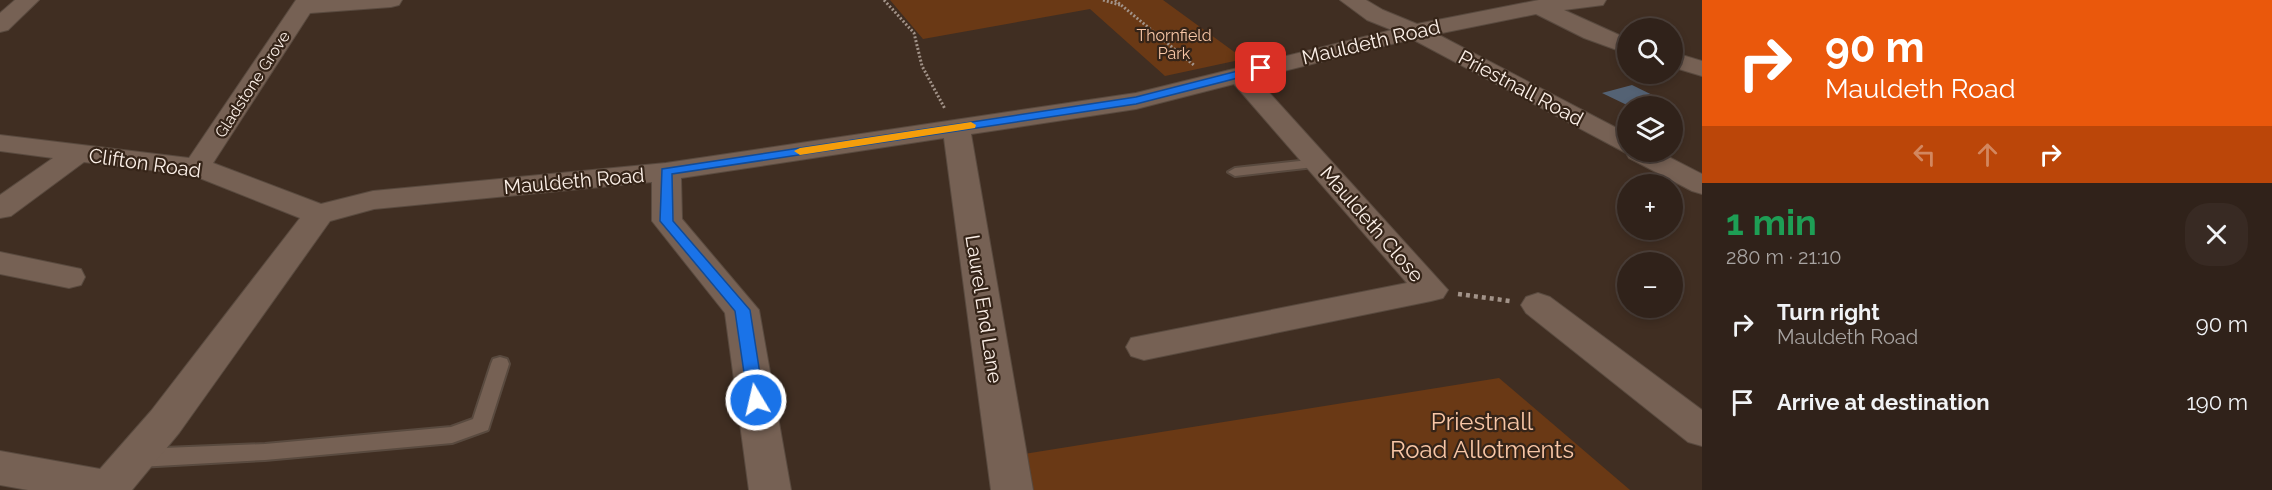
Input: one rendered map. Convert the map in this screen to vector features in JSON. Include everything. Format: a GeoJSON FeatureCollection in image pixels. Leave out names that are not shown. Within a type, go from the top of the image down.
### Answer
{"type":"FeatureCollection","features":[{"type":"Feature","properties":{"kind":"street"},"geometry":{"type":"LineString","coordinates":[[0,25],[28,0]]}},
{"type":"Feature","properties":{"kind":"street"},"geometry":{"type":"LineString","coordinates":[[305,3],[391,0]]}},
{"type":"Feature","properties":{"kind":"street","name":"Priestnall Road"},"geometry":{"type":"LineString","coordinates":[[1351,0],[1376,15],[1415,31],[1617,139]]}},
{"type":"Feature","properties":{"kind":"street","name":"Mauldeth Road"},"geometry":{"type":"LineString","coordinates":[[319,214],[373,200],[666,172],[1136,101],[1415,31],[1539,7],[1595,0]]}},
{"type":"Feature","properties":{"kind":"street","name":"Gladstone Grove"},"geometry":{"type":"LineString","coordinates":[[197,167],[305,3]]}},
{"type":"Feature","properties":{"kind":"street"},"geometry":{"type":"LineString","coordinates":[[1539,7],[1617,41]]}},
{"type":"Feature","properties":{"kind":"street"},"geometry":{"type":"LineString","coordinates":[[1561,35],[1595,30]]}},
{"type":"Feature","properties":{"kind":"street"},"geometry":{"type":"LineString","coordinates":[[1683,62],[1702,69]]}},
{"type":"Feature","properties":{"kind":"street","name":"Mauldeth Close"},"geometry":{"type":"LineString","coordinates":[[1226,77],[1318,163],[1431,290]]}},
{"type":"Feature","properties":{"kind":"street","name":"Laurel End Lane"},"geometry":{"type":"LineString","coordinates":[[956,128],[1012,490]]}},
{"type":"Feature","properties":{"kind":"street","name":"Clifton Road"},"geometry":{"type":"LineString","coordinates":[[0,143],[197,167],[319,214]]}},
{"type":"Feature","properties":{"kind":"street"},"geometry":{"type":"LineString","coordinates":[[0,209],[78,153]]}},
{"type":"Feature","properties":{"kind":"street"},"geometry":{"type":"LineString","coordinates":[[1658,162],[1702,185]]}},
{"type":"Feature","properties":{"kind":"street"},"geometry":{"type":"LineString","coordinates":[[666,172],[667,221],[742,310],[770,490]]}},
{"type":"Feature","properties":{"kind":"street"},"geometry":{"type":"LineString","coordinates":[[0,468],[108,489],[165,423],[319,214]]}},
{"type":"Feature","properties":{"kind":"street"},"geometry":{"type":"LineString","coordinates":[[0,263],[69,277]]}},
{"type":"Feature","properties":{"kind":"street","name":"Mauldeth Close"},"geometry":{"type":"LineString","coordinates":[[1144,347],[1431,290]]}},
{"type":"Feature","properties":{"kind":"street"},"geometry":{"type":"LineString","coordinates":[[1538,305],[1702,431]]}},
{"type":"Feature","properties":{"kind":"lane"},"geometry":{"type":"LineString","coordinates":[[1235,172],[1318,163]]}},
{"type":"Feature","properties":{"kind":"lane"},"geometry":{"type":"LineString","coordinates":[[135,458],[265,452],[452,435],[481,424],[500,364]]}},
{"type":"Feature","properties":{"kind":"path"},"geometry":{"type":"LineString","coordinates":[[884,0],[914,33],[922,66],[956,128]]}},
{"type":"Feature","properties":{"kind":"path"},"geometry":{"type":"LineString","coordinates":[[1103,0],[1121,6]]}},
{"type":"Feature","properties":{"kind":"path"},"geometry":{"type":"LineString","coordinates":[[1115,0],[1226,77]]}},
{"type":"Feature","properties":{"kind":"path"},"geometry":{"type":"LineString","coordinates":[[1431,290],[1538,305]]}},
{"type":"Feature","properties":{"kind":"green space","name":"Thornfield Park"},"geometry":{"type":"Polygon","coordinates":[[[890,0],[1163,0],[1244,59],[1165,76],[1090,9],[923,39],[890,0]]]}},
{"type":"Feature","properties":{"kind":"green space","name":"Priestnall Road Allotments"},"geometry":{"type":"Polygon","coordinates":[[[1499,378],[1630,490],[1030,490],[1024,454],[1499,378]]]}},
{"type":"Feature","properties":{"kind":"building"},"geometry":{"type":"Polygon","coordinates":[[[1632,85],[1655,96],[1617,96],[1617,100],[1602,93],[1632,85]]]}},
{"type":"Feature","properties":{"kind":"slow traffic"},"geometry":{"type":"LineString","coordinates":[[800,151],[971,125]]}},
{"type":"Feature","properties":{"kind":"route"},"geometry":{"type":"LineString","coordinates":[[756,400],[742,310],[667,221],[666,172],[1136,101],[1212,79],[1261,68]]}}]}
